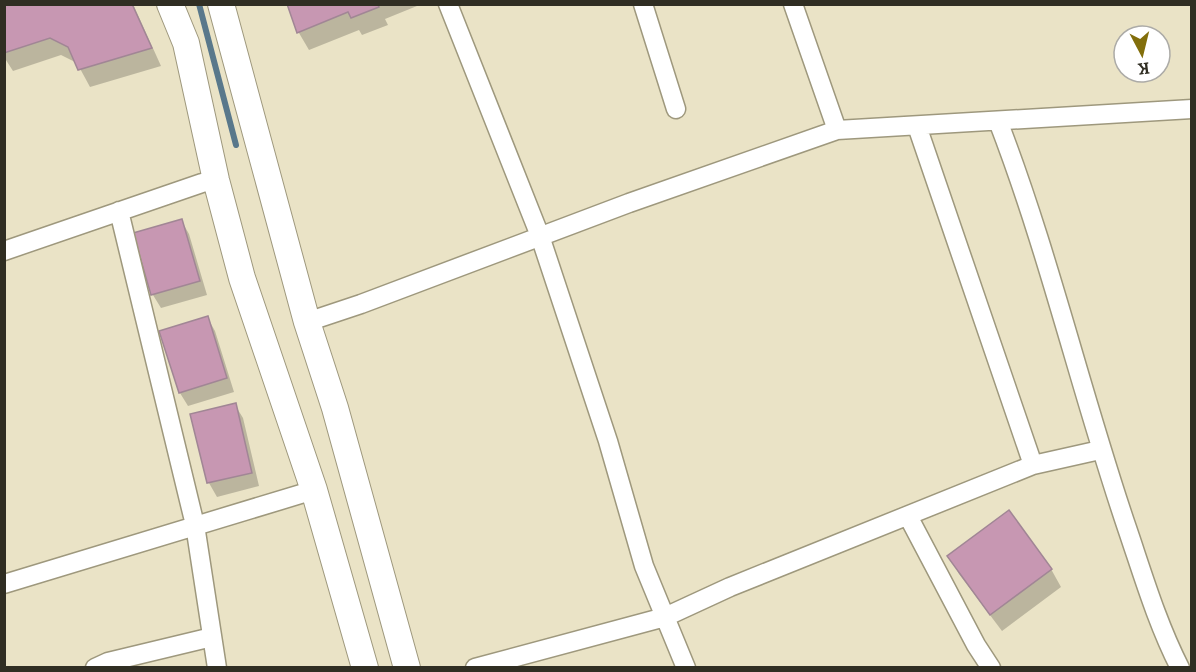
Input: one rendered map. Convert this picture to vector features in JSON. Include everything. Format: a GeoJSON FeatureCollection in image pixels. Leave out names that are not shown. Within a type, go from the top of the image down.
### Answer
{"type":"FeatureCollection","features":[{"type":"Feature","properties":{"kind":"main road"},"geometry":{"type":"LineString","coordinates":[[170,4],[186,43],[216,180],[242,278],[314,490],[365,668]]}},
{"type":"Feature","properties":{"kind":"main road"},"geometry":{"type":"LineString","coordinates":[[221,4],[307,322],[345,442],[407,668]]}},
{"type":"Feature","properties":{"kind":"street"},"geometry":{"type":"LineString","coordinates":[[448,4],[540,236],[608,441],[644,566],[686,668]]}},
{"type":"Feature","properties":{"kind":"street"},"geometry":{"type":"LineString","coordinates":[[643,4],[676,109]]}},
{"type":"Feature","properties":{"kind":"street"},"geometry":{"type":"LineString","coordinates":[[794,4],[837,130]]}},
{"type":"Feature","properties":{"kind":"street"},"geometry":{"type":"LineString","coordinates":[[307,322],[837,130],[1191,109]]}},
{"type":"Feature","properties":{"kind":"street"},"geometry":{"type":"LineString","coordinates":[[998,121],[1019,175],[1100,450],[1163,634],[1180,668]]}},
{"type":"Feature","properties":{"kind":"street"},"geometry":{"type":"LineString","coordinates":[[918,126],[1033,465]]}},
{"type":"Feature","properties":{"kind":"street"},"geometry":{"type":"LineString","coordinates":[[4,251],[216,180]]}},
{"type":"Feature","properties":{"kind":"street"},"geometry":{"type":"LineString","coordinates":[[119,212],[195,525],[217,668]]}},
{"type":"Feature","properties":{"kind":"street"},"geometry":{"type":"LineString","coordinates":[[475,668],[664,616],[730,587],[1033,465],[1100,450]]}},
{"type":"Feature","properties":{"kind":"street"},"geometry":{"type":"LineString","coordinates":[[4,584],[314,490]]}},
{"type":"Feature","properties":{"kind":"street"},"geometry":{"type":"LineString","coordinates":[[908,516],[976,645],[991,668]]}},
{"type":"Feature","properties":{"kind":"street"},"geometry":{"type":"LineString","coordinates":[[95,668],[108,662],[212,637]]}},
{"type":"Feature","properties":{"kind":"building"},"geometry":{"type":"Polygon","coordinates":[[[4,4],[132,4],[152,48],[78,70],[68,47],[50,38],[4,53],[4,4]]]}},
{"type":"Feature","properties":{"kind":"building"},"geometry":{"type":"Polygon","coordinates":[[[287,4],[378,4],[379,7],[351,18],[348,12],[297,33],[287,4]]]}},
{"type":"Feature","properties":{"kind":"building"},"geometry":{"type":"Polygon","coordinates":[[[182,219],[200,281],[151,295],[133,233],[182,219]]]}},
{"type":"Feature","properties":{"kind":"building"},"geometry":{"type":"Polygon","coordinates":[[[208,316],[227,378],[179,393],[159,331],[208,316]]]}},
{"type":"Feature","properties":{"kind":"building"},"geometry":{"type":"Polygon","coordinates":[[[236,403],[252,473],[207,483],[190,414],[236,403]]]}},
{"type":"Feature","properties":{"kind":"building"},"geometry":{"type":"Polygon","coordinates":[[[1009,510],[1052,569],[990,615],[947,556],[1009,510]]]}},
{"type":"Feature","properties":{"kind":"waterway"},"geometry":{"type":"LineString","coordinates":[[199,4],[236,145]]}}]}
